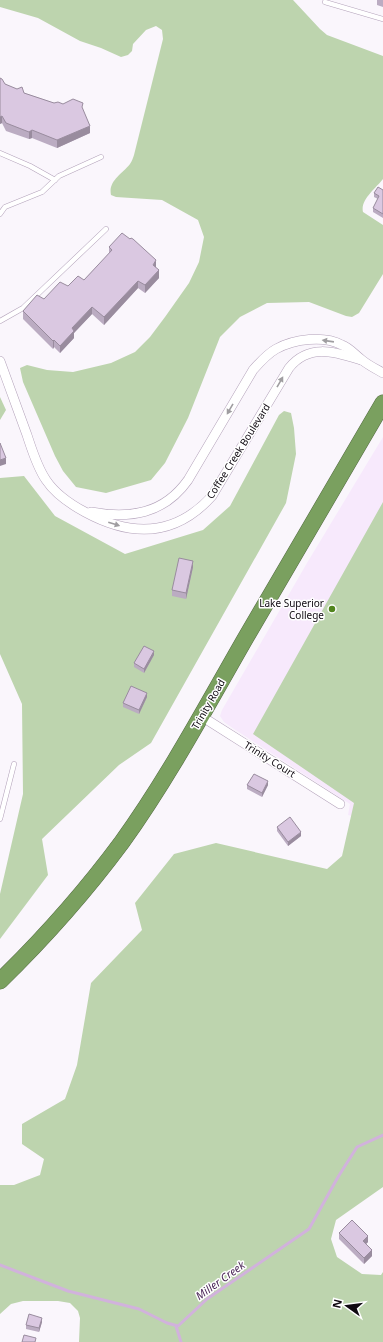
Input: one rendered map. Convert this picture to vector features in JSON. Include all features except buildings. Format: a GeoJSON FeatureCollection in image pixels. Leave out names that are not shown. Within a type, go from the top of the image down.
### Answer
{"type":"FeatureCollection","features":[{"type":"Feature","properties":{"kind":"highway","name":"Trinity Road"},"geometry":{"type":"LineString","coordinates":[[0,981],[56,923],[107,862],[151,798],[201,716],[383,403]]}},
{"type":"Feature","properties":{"kind":"street","name":"Coffee Creek Boulevard"},"geometry":{"type":"LineString","coordinates":[[78,508],[112,515],[133,514],[148,511],[174,495],[188,480],[253,370],[261,360],[276,349],[291,343],[328,340],[342,344],[361,360],[383,373]]}},
{"type":"Feature","properties":{"kind":"street","name":"Coffee Creek Boulevard"},"geometry":{"type":"LineString","coordinates":[[0,361],[39,468],[46,480],[58,494],[78,508],[108,523],[136,529],[148,529],[174,524],[184,519],[196,512],[212,496],[292,364],[304,355],[319,352],[337,353],[361,360]]}},
{"type":"Feature","properties":{"kind":"street","name":"Trinity Court"},"geometry":{"type":"LineString","coordinates":[[201,716],[340,804]]}},
{"type":"Feature","properties":{"kind":"lane"},"geometry":{"type":"LineString","coordinates":[[326,2],[383,19]]}},
{"type":"Feature","properties":{"kind":"lane"},"geometry":{"type":"LineString","coordinates":[[0,153],[30,166],[55,180]]}},
{"type":"Feature","properties":{"kind":"lane"},"geometry":{"type":"LineString","coordinates":[[0,214],[5,207],[42,192],[59,176],[101,158]]}},
{"type":"Feature","properties":{"kind":"lane"},"geometry":{"type":"LineString","coordinates":[[0,321],[23,308],[106,228]]}},
{"type":"Feature","properties":{"kind":"lane"},"geometry":{"type":"LineString","coordinates":[[0,819],[14,764]]}},
{"type":"Feature","properties":{"kind":"shaded area","name":"Lake Superior College"},"geometry":{"type":"Polygon","coordinates":[[[383,437],[383,824],[348,815],[350,804],[234,729],[224,722],[220,716],[222,710],[307,563],[383,437]]]}},
{"type":"Feature","properties":{"kind":"green space"},"geometry":{"type":"Polygon","coordinates":[[[0,0],[293,0],[327,35],[383,56],[383,179],[369,194],[364,203],[363,212],[383,225],[383,274],[359,313],[352,317],[346,316],[309,302],[267,303],[240,317],[220,337],[188,418],[165,463],[151,480],[106,493],[76,487],[63,471],[23,382],[20,368],[27,365],[47,370],[73,372],[111,363],[135,352],[150,337],[165,317],[189,283],[199,262],[204,237],[198,220],[162,200],[116,197],[111,195],[112,186],[116,178],[130,164],[134,155],[163,39],[162,30],[156,26],[146,30],[133,44],[132,51],[128,55],[121,57],[80,41],[38,18],[0,7],[0,0]]]}},
{"type":"Feature","properties":{"kind":"green space"},"geometry":{"type":"Polygon","coordinates":[[[0,397],[6,410],[0,420],[0,397]]]}},
{"type":"Feature","properties":{"kind":"green space"},"geometry":{"type":"Polygon","coordinates":[[[284,411],[291,413],[296,454],[286,503],[151,743],[119,765],[42,839],[48,875],[0,939],[0,894],[23,794],[22,704],[0,654],[0,478],[24,476],[55,516],[125,554],[203,530],[230,506],[279,415],[284,411]]]}},
{"type":"Feature","properties":{"kind":"green space"},"geometry":{"type":"Polygon","coordinates":[[[383,502],[383,1187],[336,1220],[331,1239],[337,1257],[362,1274],[381,1275],[383,1272],[383,1342],[79,1342],[80,1318],[78,1311],[70,1303],[58,1301],[23,1301],[11,1304],[0,1314],[0,1185],[14,1185],[40,1175],[44,1159],[22,1144],[22,1124],[65,1099],[77,1065],[91,983],[142,930],[135,903],[174,854],[216,843],[327,869],[342,856],[354,803],[253,734],[383,502]]]}},
{"type":"Feature","properties":{"kind":"waterway","name":"Miller Creek"},"geometry":{"type":"LineString","coordinates":[[0,1265],[68,1291],[139,1309],[167,1323],[178,1326],[207,1299],[309,1229],[338,1177],[357,1147],[383,1135]]}},
{"type":"Feature","properties":{"kind":"waterway"},"geometry":{"type":"LineString","coordinates":[[176,1326],[181,1342]]}},
{"type":"Feature","properties":{"kind":"place","name":"Lake Superior College"},"geometry":{"type":"Point","coordinates":[332,609]}}]}
